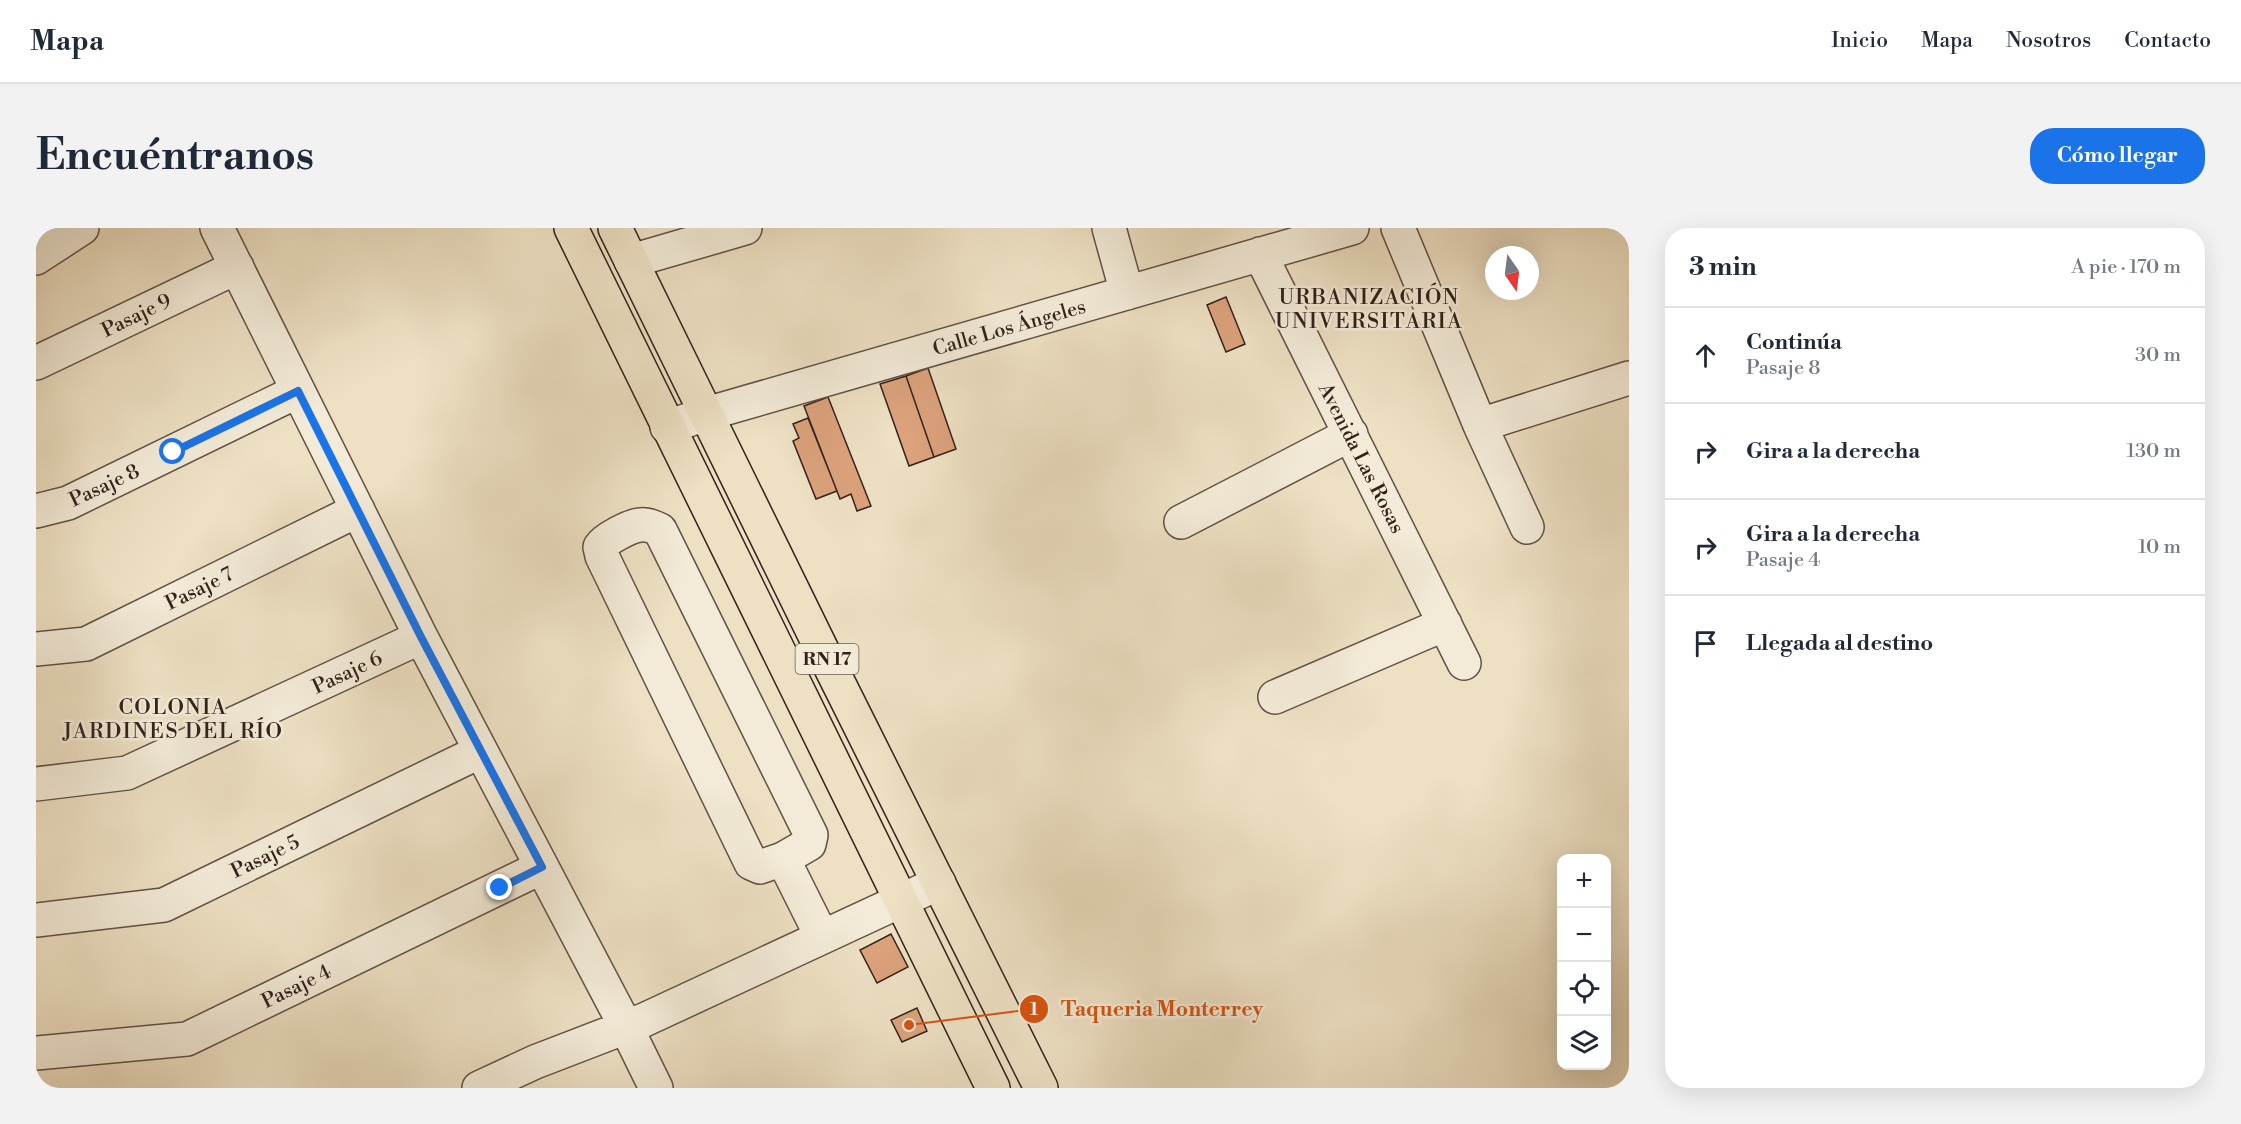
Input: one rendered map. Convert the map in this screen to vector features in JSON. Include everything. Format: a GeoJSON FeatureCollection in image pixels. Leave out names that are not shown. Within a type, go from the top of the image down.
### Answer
{"type":"FeatureCollection","features":[{"type":"Feature","properties":{"kind":"main road","name":"RN 17"},"geometry":{"type":"LineString","coordinates":[[571,228],[993,1088]]}},
{"type":"Feature","properties":{"kind":"main road","name":"RN 17"},"geometry":{"type":"LineString","coordinates":[[615,228],[1041,1088]]}},
{"type":"Feature","properties":{"kind":"street"},"geometry":{"type":"LineString","coordinates":[[36,258],[82,228]]}},
{"type":"Feature","properties":{"kind":"street"},"geometry":{"type":"LineString","coordinates":[[217,228],[421,637],[656,1088]]}},
{"type":"Feature","properties":{"kind":"street"},"geometry":{"type":"LineString","coordinates":[[631,261],[745,228]]}},
{"type":"Feature","properties":{"kind":"street"},"geometry":{"type":"LineString","coordinates":[[1109,228],[1127,293]]}},
{"type":"Feature","properties":{"kind":"street","name":"Calle Los Ángeles"},"geometry":{"type":"LineString","coordinates":[[667,426],[1352,228]]}},
{"type":"Feature","properties":{"kind":"street"},"geometry":{"type":"LineString","coordinates":[[1398,228],[1480,425],[1527,527]]}},
{"type":"Feature","properties":{"kind":"street","name":"Avenida Las Rosas"},"geometry":{"type":"LineString","coordinates":[[1260,254],[1464,663]]}},
{"type":"Feature","properties":{"kind":"street","name":"Pasaje 9"},"geometry":{"type":"LineString","coordinates":[[36,363],[237,267]]}},
{"type":"Feature","properties":{"kind":"street"},"geometry":{"type":"LineString","coordinates":[[1480,425],[1629,378]]}},
{"type":"Feature","properties":{"kind":"street","name":"Pasaje 8"},"geometry":{"type":"LineString","coordinates":[[36,510],[68,503],[298,391]]}},
{"type":"Feature","properties":{"kind":"street"},"geometry":{"type":"LineString","coordinates":[[1181,522],[1351,434]]}},
{"type":"Feature","properties":{"kind":"street","name":"Pasaje 7"},"geometry":{"type":"LineString","coordinates":[[36,649],[86,644],[358,510]]}},
{"type":"Feature","properties":{"kind":"street"},"geometry":{"type":"LineString","coordinates":[[639,525],[651,526],[660,530],[810,835],[809,844],[783,859],[760,867],[751,863],[602,556],[600,547],[604,540],[639,525]]}},
{"type":"Feature","properties":{"kind":"street"},"geometry":{"type":"LineString","coordinates":[[1275,697],[1445,624]]}},
{"type":"Feature","properties":{"kind":"street","name":"Pasaje 6"},"geometry":{"type":"LineString","coordinates":[[36,784],[127,773],[421,637]]}},
{"type":"Feature","properties":{"kind":"street","name":"Pasaje 5"},"geometry":{"type":"LineString","coordinates":[[36,920],[164,905],[481,750]]}},
{"type":"Feature","properties":{"kind":"street"},"geometry":{"type":"LineString","coordinates":[[783,859],[822,937]]}},
{"type":"Feature","properties":{"kind":"street","name":"Pasaje 4"},"geometry":{"type":"LineString","coordinates":[[36,1053],[187,1039],[542,867]]}},
{"type":"Feature","properties":{"kind":"street"},"geometry":{"type":"LineString","coordinates":[[479,1088],[535,1062],[626,1027],[939,883]]}},
{"type":"Feature","properties":{"kind":"building"},"geometry":{"type":"Polygon","coordinates":[[[1226,297],[1245,344],[1226,352],[1207,305],[1226,297]]]}},
{"type":"Feature","properties":{"kind":"building"},"geometry":{"type":"Polygon","coordinates":[[[928,368],[956,449],[934,457],[906,376],[928,368]]]}},
{"type":"Feature","properties":{"kind":"building"},"geometry":{"type":"Polygon","coordinates":[[[906,376],[934,457],[909,466],[880,384],[906,376]]]}},
{"type":"Feature","properties":{"kind":"building"},"geometry":{"type":"Polygon","coordinates":[[[828,397],[871,506],[857,511],[851,494],[840,499],[804,406],[828,397]]]}},
{"type":"Feature","properties":{"kind":"building"},"geometry":{"type":"Polygon","coordinates":[[[808,418],[837,491],[816,499],[793,441],[799,438],[793,424],[808,418]]]}},
{"type":"Feature","properties":{"kind":"building"},"geometry":{"type":"Polygon","coordinates":[[[891,934],[908,967],[877,983],[860,950],[891,934]]]}},
{"type":"Feature","properties":{"kind":"building"},"geometry":{"type":"Polygon","coordinates":[[[917,1008],[927,1031],[902,1042],[891,1020],[917,1008]]]}},
{"type":"Feature","properties":{"kind":"place","name":"Taqueria Monterrey"},"geometry":{"type":"Point","coordinates":[909,1025]}},
{"type":"Feature","properties":{"kind":"district","name":"URBANIZACIÓN UNIVERSITARIA"},"geometry":{"type":"Point","coordinates":[1369,309]}},
{"type":"Feature","properties":{"kind":"district","name":"COLONIA JARDINES DEL RÍO"},"geometry":{"type":"Point","coordinates":[173,719]}},
{"type":"Feature","properties":{"kind":"route"},"geometry":{"type":"LineString","coordinates":[[173,452],[298,391],[421,637],[542,867],[500,888]]}}]}
